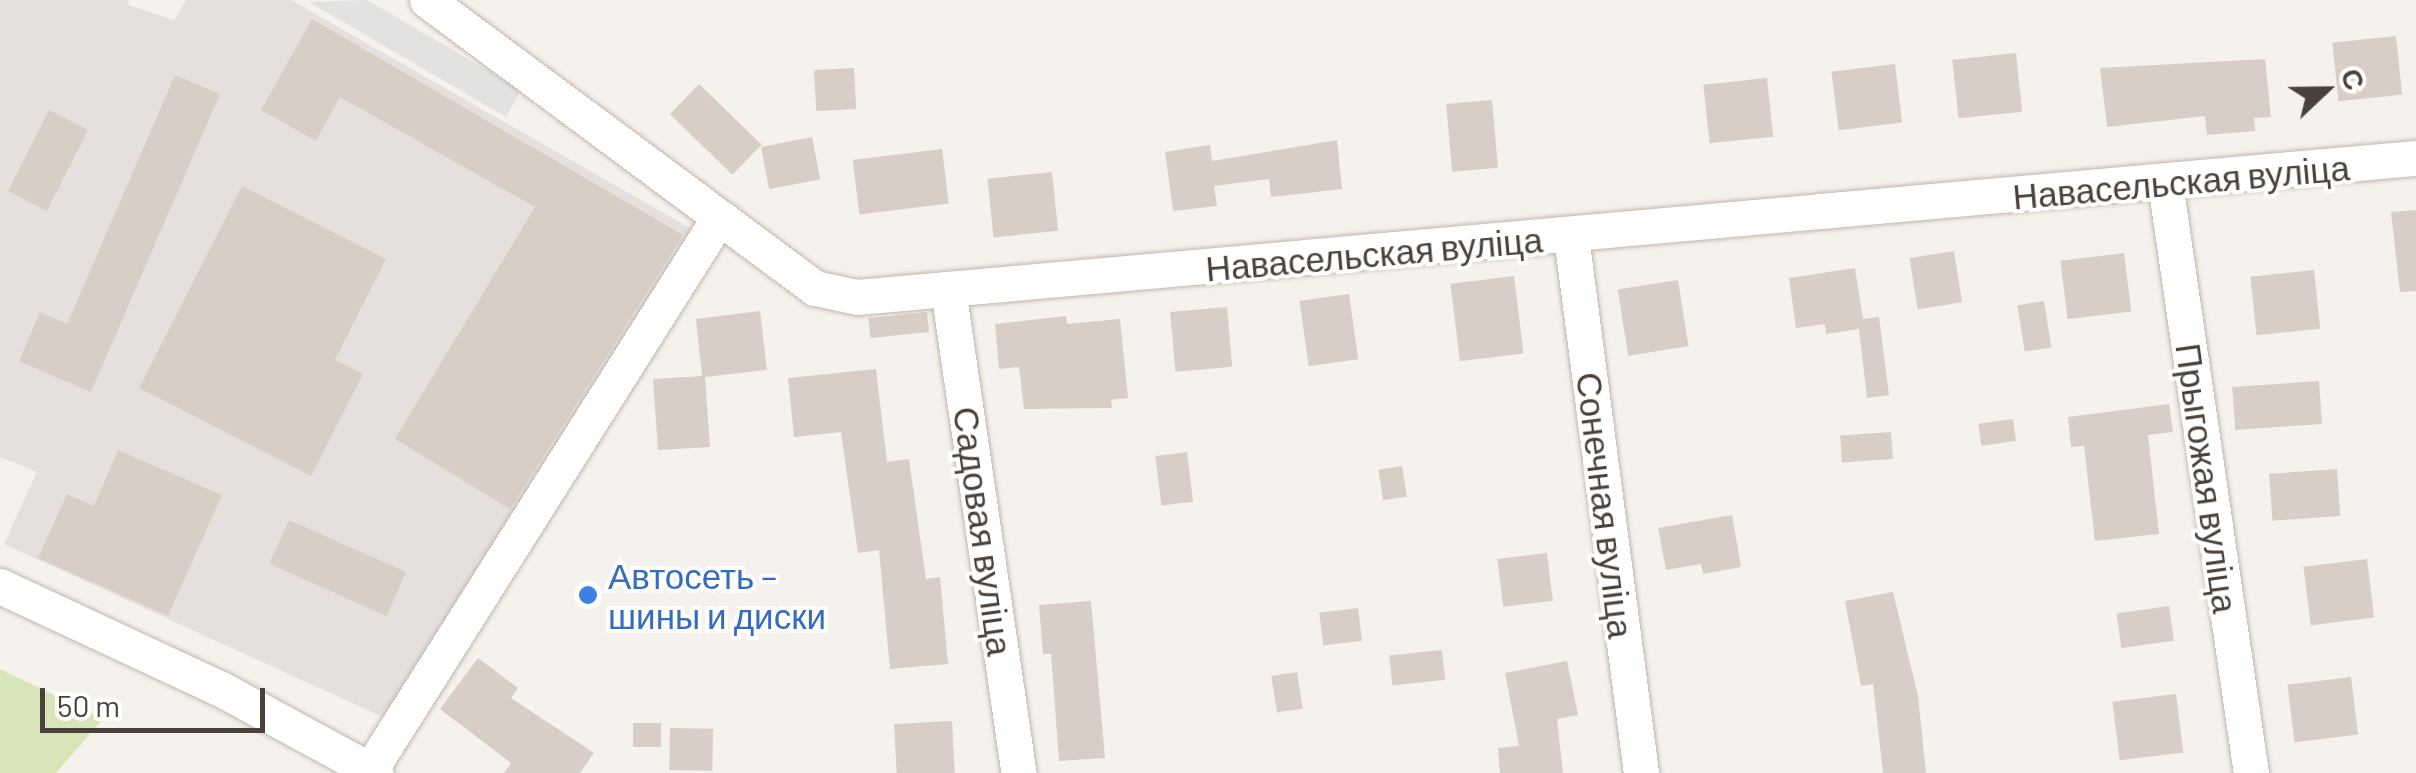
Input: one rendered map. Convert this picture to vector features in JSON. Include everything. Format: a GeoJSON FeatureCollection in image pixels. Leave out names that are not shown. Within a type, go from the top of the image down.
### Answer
{"type":"FeatureCollection","features":[{"type":"Feature","properties":{"kind":"street","name":"Навасельская вуліца"},"geometry":{"type":"LineString","coordinates":[[427,0],[718,219],[815,288],[834,294],[948,289],[1570,236],[2416,158]]}},
{"type":"Feature","properties":{"kind":"street","name":"Прыгожая вуліца"},"geometry":{"type":"LineString","coordinates":[[2165,183],[2251,773]]}},
{"type":"Feature","properties":{"kind":"street"},"geometry":{"type":"LineString","coordinates":[[0,586],[221,689],[373,771],[718,219]]}},
{"type":"Feature","properties":{"kind":"street","name":"Сонечная вуліца"},"geometry":{"type":"LineString","coordinates":[[1570,236],[1641,773]]}},
{"type":"Feature","properties":{"kind":"street","name":"Садовая вуліца"},"geometry":{"type":"LineString","coordinates":[[948,289],[1018,773]]}},
{"type":"Feature","properties":{"kind":"shaded area"},"geometry":{"type":"Polygon","coordinates":[[[0,0],[129,0],[128,5],[174,20],[186,0],[291,0],[697,232],[387,719],[4,544],[37,472],[0,457],[0,0]]]}},
{"type":"Feature","properties":{"kind":"shaded area"},"geometry":{"type":"Polygon","coordinates":[[[367,0],[521,90],[506,117],[309,2],[367,0]]]}},
{"type":"Feature","properties":{"kind":"green space"},"geometry":{"type":"Polygon","coordinates":[[[0,669],[103,719],[56,773],[0,773],[0,669]]]}},
{"type":"Feature","properties":{"kind":"building"},"geometry":{"type":"Polygon","coordinates":[[[312,19],[683,235],[510,509],[395,439],[535,207],[340,97],[316,141],[261,110],[312,19]]]}},
{"type":"Feature","properties":{"kind":"building"},"geometry":{"type":"Polygon","coordinates":[[[2396,36],[2402,95],[2339,101],[2332,43],[2396,36]]]}},
{"type":"Feature","properties":{"kind":"building"},"geometry":{"type":"Polygon","coordinates":[[[2016,53],[2022,112],[1959,118],[1952,60],[2016,53]]]}},
{"type":"Feature","properties":{"kind":"building"},"geometry":{"type":"Polygon","coordinates":[[[2265,59],[2271,117],[2254,118],[2255,131],[2207,135],[2205,116],[2107,127],[2100,68],[2265,59]]]}},
{"type":"Feature","properties":{"kind":"building"},"geometry":{"type":"Polygon","coordinates":[[[1895,64],[1902,123],[1839,130],[1831,72],[1895,64]]]}},
{"type":"Feature","properties":{"kind":"building"},"geometry":{"type":"Polygon","coordinates":[[[854,68],[856,109],[816,111],[814,70],[854,68]]]}},
{"type":"Feature","properties":{"kind":"building"},"geometry":{"type":"Polygon","coordinates":[[[175,75],[220,94],[91,392],[19,361],[40,312],[67,324],[175,75]]]}},
{"type":"Feature","properties":{"kind":"building"},"geometry":{"type":"Polygon","coordinates":[[[1767,78],[1773,137],[1710,143],[1703,85],[1767,78]]]}},
{"type":"Feature","properties":{"kind":"building"},"geometry":{"type":"Polygon","coordinates":[[[699,84],[762,144],[732,175],[670,114],[699,84]]]}},
{"type":"Feature","properties":{"kind":"building"},"geometry":{"type":"Polygon","coordinates":[[[1492,100],[1498,168],[1452,172],[1446,104],[1492,100]]]}},
{"type":"Feature","properties":{"kind":"building"},"geometry":{"type":"Polygon","coordinates":[[[49,110],[88,130],[47,211],[8,191],[49,110]]]}},
{"type":"Feature","properties":{"kind":"building"},"geometry":{"type":"Polygon","coordinates":[[[812,137],[820,179],[769,189],[761,147],[812,137]]]}},
{"type":"Feature","properties":{"kind":"building"},"geometry":{"type":"Polygon","coordinates":[[[1337,140],[1342,189],[1271,197],[1269,179],[1214,186],[1217,206],[1173,211],[1165,152],[1210,145],[1212,161],[1337,140]]]}},
{"type":"Feature","properties":{"kind":"building"},"geometry":{"type":"Polygon","coordinates":[[[942,149],[949,204],[859,215],[853,160],[942,149]]]}},
{"type":"Feature","properties":{"kind":"building"},"geometry":{"type":"Polygon","coordinates":[[[1052,172],[1058,231],[994,237],[987,179],[1052,172]]]}},
{"type":"Feature","properties":{"kind":"building"},"geometry":{"type":"Polygon","coordinates":[[[242,186],[386,259],[335,360],[363,374],[311,476],[139,388],[242,186]]]}},
{"type":"Feature","properties":{"kind":"building"},"geometry":{"type":"Polygon","coordinates":[[[2416,210],[2416,291],[2400,292],[2391,212],[2416,210]]]}},
{"type":"Feature","properties":{"kind":"building"},"geometry":{"type":"Polygon","coordinates":[[[1954,251],[1962,302],[1918,309],[1910,258],[1954,251]]]}},
{"type":"Feature","properties":{"kind":"building"},"geometry":{"type":"Polygon","coordinates":[[[2124,253],[2131,312],[2068,319],[2060,261],[2124,253]]]}},
{"type":"Feature","properties":{"kind":"building"},"geometry":{"type":"Polygon","coordinates":[[[1855,268],[1863,319],[1879,317],[1889,395],[1867,398],[1859,329],[1826,334],[1825,324],[1796,328],[1789,278],[1855,268]]]}},
{"type":"Feature","properties":{"kind":"building"},"geometry":{"type":"Polygon","coordinates":[[[2314,270],[2320,329],[2257,335],[2250,277],[2314,270]]]}},
{"type":"Feature","properties":{"kind":"building"},"geometry":{"type":"Polygon","coordinates":[[[1514,276],[1524,353],[1460,361],[1450,284],[1514,276]]]}},
{"type":"Feature","properties":{"kind":"building"},"geometry":{"type":"Polygon","coordinates":[[[1678,280],[1688,346],[1628,356],[1618,290],[1678,280]]]}},
{"type":"Feature","properties":{"kind":"building"},"geometry":{"type":"Polygon","coordinates":[[[1349,294],[1358,359],[1309,366],[1299,301],[1349,294]]]}},
{"type":"Feature","properties":{"kind":"building"},"geometry":{"type":"Polygon","coordinates":[[[2044,301],[2051,347],[2025,352],[2017,305],[2044,301]]]}},
{"type":"Feature","properties":{"kind":"building"},"geometry":{"type":"Polygon","coordinates":[[[1227,307],[1232,367],[1175,372],[1170,312],[1227,307]]]}},
{"type":"Feature","properties":{"kind":"building"},"geometry":{"type":"Polygon","coordinates":[[[760,311],[767,370],[705,377],[710,447],[658,450],[653,379],[702,376],[696,319],[760,311]]]}},
{"type":"Feature","properties":{"kind":"building"},"geometry":{"type":"Polygon","coordinates":[[[927,312],[929,332],[870,338],[868,318],[927,312]]]}},
{"type":"Feature","properties":{"kind":"building"},"geometry":{"type":"Polygon","coordinates":[[[1066,316],[1067,324],[1120,319],[1128,398],[1111,400],[1112,408],[1024,409],[1019,367],[999,369],[995,324],[1066,316]]]}},
{"type":"Feature","properties":{"kind":"building"},"geometry":{"type":"Polygon","coordinates":[[[876,369],[887,462],[909,459],[926,579],[940,577],[948,664],[890,669],[879,550],[858,553],[841,432],[794,437],[788,378],[876,369]]]}},
{"type":"Feature","properties":{"kind":"building"},"geometry":{"type":"Polygon","coordinates":[[[2319,381],[2322,424],[2235,430],[2232,387],[2319,381]]]}},
{"type":"Feature","properties":{"kind":"building"},"geometry":{"type":"Polygon","coordinates":[[[2169,404],[2173,432],[2148,435],[2159,534],[2095,541],[2084,446],[2071,447],[2068,417],[2169,404]]]}},
{"type":"Feature","properties":{"kind":"building"},"geometry":{"type":"Polygon","coordinates":[[[2013,419],[2016,441],[1981,446],[1978,424],[2013,419]]]}},
{"type":"Feature","properties":{"kind":"building"},"geometry":{"type":"Polygon","coordinates":[[[1891,432],[1893,459],[1842,462],[1840,436],[1891,432]]]}},
{"type":"Feature","properties":{"kind":"building"},"geometry":{"type":"Polygon","coordinates":[[[118,450],[222,495],[168,616],[38,558],[67,494],[94,506],[118,450]]]}},
{"type":"Feature","properties":{"kind":"building"},"geometry":{"type":"Polygon","coordinates":[[[1187,452],[1193,502],[1161,506],[1155,456],[1187,452]]]}},
{"type":"Feature","properties":{"kind":"building"},"geometry":{"type":"Polygon","coordinates":[[[1402,466],[1407,497],[1383,500],[1378,470],[1402,466]]]}},
{"type":"Feature","properties":{"kind":"building"},"geometry":{"type":"Polygon","coordinates":[[[2337,469],[2340,516],[2272,521],[2269,474],[2337,469]]]}},
{"type":"Feature","properties":{"kind":"building"},"geometry":{"type":"Polygon","coordinates":[[[1732,515],[1741,567],[1703,574],[1701,564],[1666,570],[1658,528],[1732,515]]]}},
{"type":"Feature","properties":{"kind":"building"},"geometry":{"type":"Polygon","coordinates":[[[289,520],[406,572],[386,616],[269,564],[289,520]]]}},
{"type":"Feature","properties":{"kind":"building"},"geometry":{"type":"Polygon","coordinates":[[[1547,553],[1553,601],[1503,607],[1497,559],[1547,553]]]}},
{"type":"Feature","properties":{"kind":"building"},"geometry":{"type":"Polygon","coordinates":[[[2367,559],[2374,618],[2311,625],[2303,567],[2367,559]]]}},
{"type":"Feature","properties":{"kind":"building"},"geometry":{"type":"Polygon","coordinates":[[[1893,592],[1918,696],[1926,773],[1883,773],[1873,684],[1861,686],[1845,601],[1893,592]]]}},
{"type":"Feature","properties":{"kind":"building"},"geometry":{"type":"Polygon","coordinates":[[[1091,601],[1105,758],[1059,761],[1051,654],[1043,654],[1039,605],[1091,601]]]}},
{"type":"Feature","properties":{"kind":"building"},"geometry":{"type":"Polygon","coordinates":[[[2169,606],[2174,641],[2121,648],[2117,613],[2169,606]]]}},
{"type":"Feature","properties":{"kind":"building"},"geometry":{"type":"Polygon","coordinates":[[[1358,608],[1362,641],[1323,646],[1319,613],[1358,608]]]}},
{"type":"Feature","properties":{"kind":"building"},"geometry":{"type":"Polygon","coordinates":[[[1442,650],[1445,680],[1392,685],[1389,656],[1442,650]]]}},
{"type":"Feature","properties":{"kind":"building"},"geometry":{"type":"Polygon","coordinates":[[[478,658],[518,688],[511,698],[594,753],[580,773],[504,773],[511,763],[440,709],[478,658]]]}},
{"type":"Feature","properties":{"kind":"building"},"geometry":{"type":"Polygon","coordinates":[[[1567,661],[1578,715],[1557,719],[1563,773],[1500,773],[1498,748],[1519,746],[1505,673],[1567,661]]]}},
{"type":"Feature","properties":{"kind":"building"},"geometry":{"type":"Polygon","coordinates":[[[1297,672],[1303,709],[1277,713],[1271,676],[1297,672]]]}},
{"type":"Feature","properties":{"kind":"building"},"geometry":{"type":"Polygon","coordinates":[[[2351,677],[2358,735],[2295,742],[2287,685],[2351,677]]]}},
{"type":"Feature","properties":{"kind":"building"},"geometry":{"type":"Polygon","coordinates":[[[2176,694],[2183,753],[2120,760],[2112,702],[2176,694]]]}},
{"type":"Feature","properties":{"kind":"building"},"geometry":{"type":"Polygon","coordinates":[[[952,721],[955,773],[897,773],[894,724],[952,721]]]}},
{"type":"Feature","properties":{"kind":"building"},"geometry":{"type":"Polygon","coordinates":[[[633,723],[661,723],[661,747],[633,747],[633,723]]]}},
{"type":"Feature","properties":{"kind":"building"},"geometry":{"type":"Polygon","coordinates":[[[670,728],[713,729],[712,771],[669,770],[670,728]]]}},
{"type":"Feature","properties":{"kind":"place","name":"Автосеть – шины и диски"},"geometry":{"type":"Point","coordinates":[588,595]}}]}
